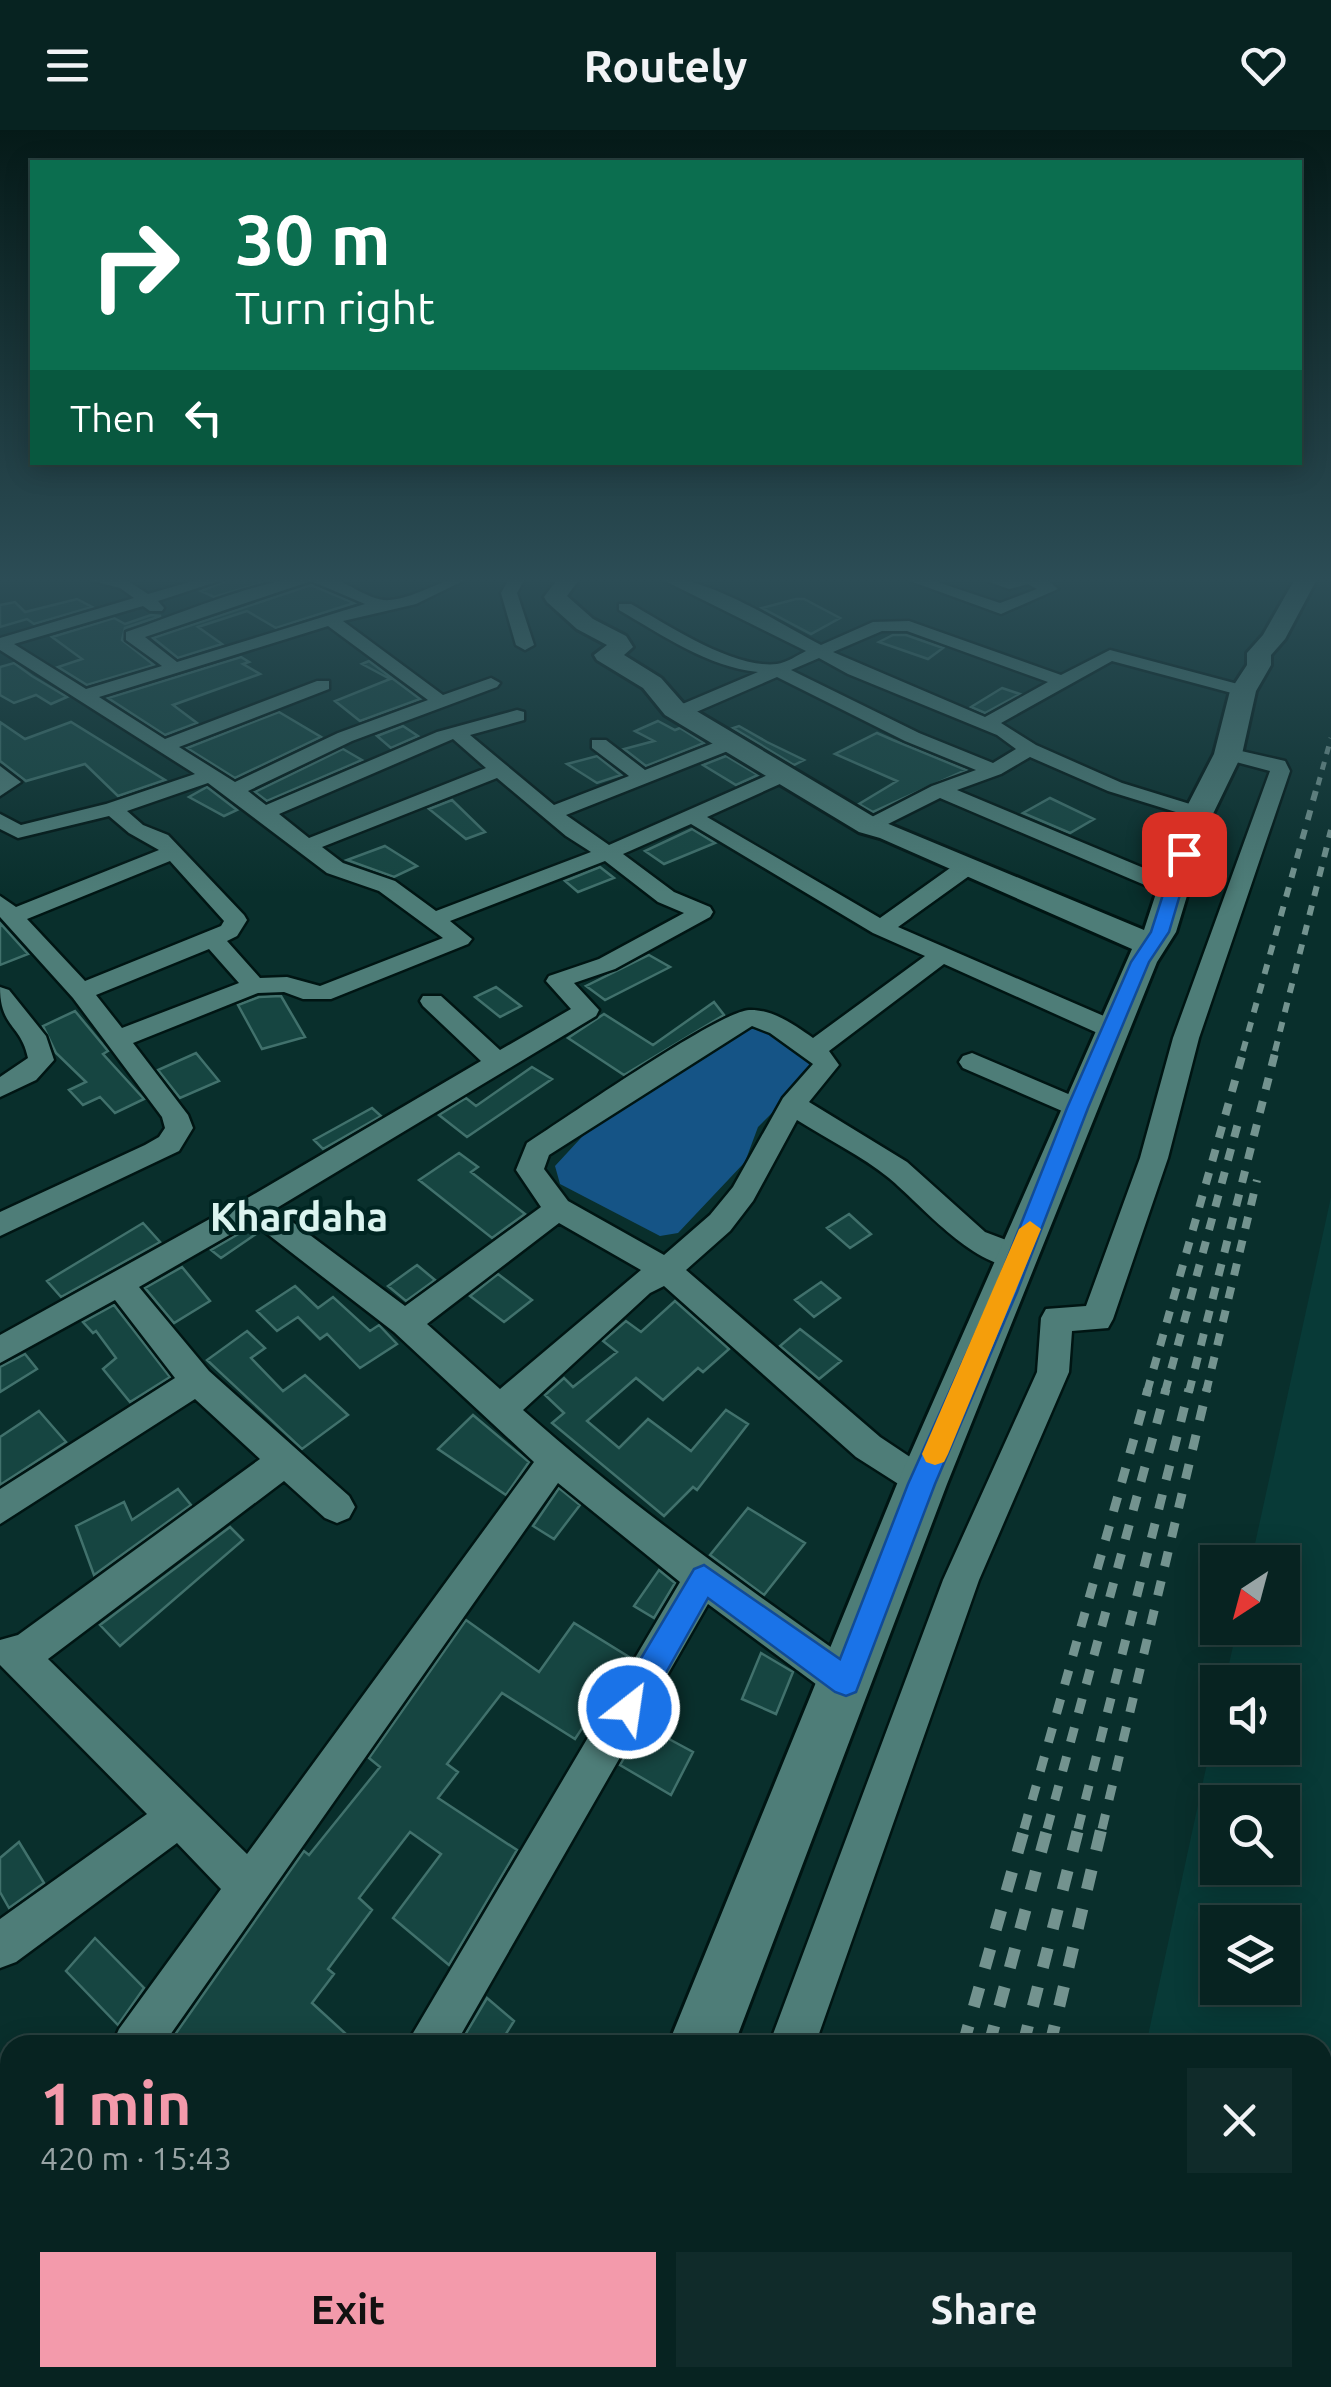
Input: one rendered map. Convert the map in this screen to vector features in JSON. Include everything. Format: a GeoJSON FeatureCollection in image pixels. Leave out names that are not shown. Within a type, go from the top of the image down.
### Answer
{"type":"FeatureCollection","features":[{"type":"Feature","properties":{"kind":"street"},"geometry":{"type":"LineString","coordinates":[[65,682],[234,790],[304,847],[351,876],[387,886],[460,939],[322,994],[287,984],[254,986],[116,1040]]}},
{"type":"Feature","properties":{"kind":"street"},"geometry":{"type":"LineString","coordinates":[[87,696],[130,682]]}},
{"type":"Feature","properties":{"kind":"street"},"geometry":{"type":"LineString","coordinates":[[416,682],[440,701]]}},
{"type":"Feature","properties":{"kind":"street"},"geometry":{"type":"LineString","coordinates":[[651,682],[680,712],[870,826],[1152,945]]}},
{"type":"Feature","properties":{"kind":"street"},"geometry":{"type":"LineString","coordinates":[[680,712],[749,682]]}},
{"type":"Feature","properties":{"kind":"street"},"geometry":{"type":"LineString","coordinates":[[802,682],[912,737],[994,770]]}},
{"type":"Feature","properties":{"kind":"street"},"geometry":{"type":"LineString","coordinates":[[884,682],[986,724],[1029,749],[1115,787],[1199,813]]}},
{"type":"Feature","properties":{"kind":"street"},"geometry":{"type":"LineString","coordinates":[[986,724],[1063,682]]}},
{"type":"Feature","properties":{"kind":"street"},"geometry":{"type":"LineString","coordinates":[[1220,682],[1243,692]]}},
{"type":"Feature","properties":{"kind":"street"},"geometry":{"type":"LineString","coordinates":[[705,2035],[922,1484],[1111,1029],[1140,962],[1152,945],[1199,813],[1228,754],[1249,682]]}},
{"type":"Feature","properties":{"kind":"street"},"geometry":{"type":"LineString","coordinates":[[234,790],[345,737],[490,683]]}},
{"type":"Feature","properties":{"kind":"street"},"geometry":{"type":"LineString","coordinates":[[166,745],[323,684]]}},
{"type":"Feature","properties":{"kind":"street"},"geometry":{"type":"LineString","coordinates":[[262,814],[457,733],[517,716]]}},
{"type":"Feature","properties":{"kind":"street"},"geometry":{"type":"LineString","coordinates":[[0,1350],[254,1208],[587,1010],[558,982],[606,964],[702,912],[666,897],[551,814],[457,733]]}},
{"type":"Feature","properties":{"kind":"street"},"geometry":{"type":"LineString","coordinates":[[600,744],[643,778]]}},
{"type":"Feature","properties":{"kind":"street"},"geometry":{"type":"LineString","coordinates":[[551,814],[732,744]]}},
{"type":"Feature","properties":{"kind":"street"},"geometry":{"type":"LineString","coordinates":[[870,826],[939,790],[994,770],[1029,749]]}},
{"type":"Feature","properties":{"kind":"street"},"geometry":{"type":"LineString","coordinates":[[796,2035],[960,1580],[1053,1372],[1057,1318],[1096,1319],[1154,1158],[1186,1038],[1280,771],[1278,765],[1228,754]]}},
{"type":"Feature","properties":{"kind":"street"},"geometry":{"type":"LineString","coordinates":[[304,847],[500,770]]}},
{"type":"Feature","properties":{"kind":"street"},"geometry":{"type":"LineString","coordinates":[[0,772],[11,782],[0,790]]}},
{"type":"Feature","properties":{"kind":"street"},"geometry":{"type":"LineString","coordinates":[[6,830],[114,809],[210,775]]}},
{"type":"Feature","properties":{"kind":"street"},"geometry":{"type":"LineString","coordinates":[[435,919],[608,853],[784,775]]}},
{"type":"Feature","properties":{"kind":"street"},"geometry":{"type":"LineString","coordinates":[[969,781],[1065,824]]}},
{"type":"Feature","properties":{"kind":"street"},"geometry":{"type":"LineString","coordinates":[[939,790],[1174,889]]}},
{"type":"Feature","properties":{"kind":"street"},"geometry":{"type":"LineString","coordinates":[[82,993],[102,981],[229,932],[236,920],[161,839],[136,829],[114,809]]}},
{"type":"Feature","properties":{"kind":"street"},"geometry":{"type":"LineString","coordinates":[[690,815],[881,928],[1111,1029]]}},
{"type":"Feature","properties":{"kind":"street"},"geometry":{"type":"LineString","coordinates":[[0,1225],[155,1152],[179,1128],[175,1115],[82,993],[6,910],[173,852]]}},
{"type":"Feature","properties":{"kind":"street"},"geometry":{"type":"LineString","coordinates":[[881,928],[968,866]]}},
{"type":"Feature","properties":{"kind":"street"},"geometry":{"type":"LineString","coordinates":[[213,939],[254,986]]}},
{"type":"Feature","properties":{"kind":"street"},"geometry":{"type":"LineString","coordinates":[[812,1051],[940,956]]}},
{"type":"Feature","properties":{"kind":"street"},"geometry":{"type":"LineString","coordinates":[[0,995],[38,1042],[40,1060],[27,1074],[0,1088]]}},
{"type":"Feature","properties":{"kind":"street"},"geometry":{"type":"LineString","coordinates":[[432,1001],[498,1062]]}},
{"type":"Feature","properties":{"kind":"street"},"geometry":{"type":"LineString","coordinates":[[500,1410],[625,1297],[666,1270],[720,1224],[743,1194],[792,1104],[824,1071],[825,1060],[772,1022],[756,1018],[748,1018],[698,1045],[538,1150],[530,1170],[558,1209],[666,1270],[868,1447],[922,1484]]}},
{"type":"Feature","properties":{"kind":"street"},"geometry":{"type":"LineString","coordinates":[[972,1062],[1078,1108]]}},
{"type":"Feature","properties":{"kind":"street"},"geometry":{"type":"LineString","coordinates":[[792,1104],[897,1168],[975,1240],[1019,1257]]}},
{"type":"Feature","properties":{"kind":"street"},"geometry":{"type":"LineString","coordinates":[[254,1208],[405,1323],[555,1460],[704,1578],[846,1682]]}},
{"type":"Feature","properties":{"kind":"street"},"geometry":{"type":"LineString","coordinates":[[405,1323],[558,1209]]}},
{"type":"Feature","properties":{"kind":"street"},"geometry":{"type":"LineString","coordinates":[[120,1285],[198,1381],[337,1507]]}},
{"type":"Feature","properties":{"kind":"street"},"geometry":{"type":"LineString","coordinates":[[0,1508],[198,1381]]}},
{"type":"Feature","properties":{"kind":"street"},"geometry":{"type":"LineString","coordinates":[[249,1886],[8,1653],[285,1460]]}},
{"type":"Feature","properties":{"kind":"street"},"geometry":{"type":"LineString","coordinates":[[142,2035],[555,1460]]}},
{"type":"Feature","properties":{"kind":"street"},"geometry":{"type":"LineString","coordinates":[[435,2035],[704,1578]]}},
{"type":"Feature","properties":{"kind":"street"},"geometry":{"type":"LineString","coordinates":[[0,1946],[180,1816]]}},
{"type":"Feature","properties":{"kind":"shaded area"},"geometry":{"type":"Polygon","coordinates":[[[1331,1197],[1331,2035],[1148,2035],[1200,1796],[1200,1885],[1300,1885],[1300,1785],[1202,1785],[1207,1765],[1300,1765],[1300,1665],[1229,1665],[1233,1645],[1300,1645],[1300,1545],[1255,1545],[1331,1197]]]}},
{"type":"Feature","properties":{"kind":"water"},"geometry":{"type":"Polygon","coordinates":[[[752,1024],[794,1040],[817,1068],[758,1127],[745,1162],[678,1233],[660,1236],[560,1184],[555,1166],[604,1113],[752,1024]]]}},
{"type":"Feature","properties":{"kind":"building"},"geometry":{"type":"Polygon","coordinates":[[[0,682],[43,682],[67,697],[51,704],[36,695],[14,703],[0,695],[0,682]]]}},
{"type":"Feature","properties":{"kind":"building"},"geometry":{"type":"Polygon","coordinates":[[[159,682],[237,682],[173,705],[197,723],[165,735],[108,698],[159,682]]]}},
{"type":"Feature","properties":{"kind":"building"},"geometry":{"type":"Polygon","coordinates":[[[382,682],[398,682],[420,699],[360,721],[335,701],[382,682]]]}},
{"type":"Feature","properties":{"kind":"building"},"geometry":{"type":"Polygon","coordinates":[[[1002,688],[1020,694],[985,713],[971,707],[1002,688]]]}},
{"type":"Feature","properties":{"kind":"building"},"geometry":{"type":"Polygon","coordinates":[[[279,712],[321,737],[235,778],[187,748],[279,712]]]}},
{"type":"Feature","properties":{"kind":"building"},"geometry":{"type":"Polygon","coordinates":[[[658,721],[675,730],[680,728],[704,743],[646,766],[624,749],[654,741],[635,731],[658,721]]]}},
{"type":"Feature","properties":{"kind":"building"},"geometry":{"type":"Polygon","coordinates":[[[0,722],[25,739],[71,722],[165,780],[118,796],[85,764],[26,781],[0,761],[0,722]]]}},
{"type":"Feature","properties":{"kind":"building"},"geometry":{"type":"Polygon","coordinates":[[[403,726],[418,736],[391,748],[377,736],[403,726]]]}},
{"type":"Feature","properties":{"kind":"building"},"geometry":{"type":"Polygon","coordinates":[[[739,726],[804,760],[794,765],[733,728],[739,726]]]}},
{"type":"Feature","properties":{"kind":"building"},"geometry":{"type":"Polygon","coordinates":[[[877,733],[966,770],[873,812],[859,804],[897,781],[835,754],[877,733]]]}},
{"type":"Feature","properties":{"kind":"building"},"geometry":{"type":"Polygon","coordinates":[[[343,749],[362,760],[267,801],[255,792],[343,749]]]}},
{"type":"Feature","properties":{"kind":"building"},"geometry":{"type":"Polygon","coordinates":[[[597,756],[621,775],[597,783],[567,764],[597,756]]]}},
{"type":"Feature","properties":{"kind":"building"},"geometry":{"type":"Polygon","coordinates":[[[726,756],[758,775],[736,785],[703,765],[726,756]]]}},
{"type":"Feature","properties":{"kind":"building"},"geometry":{"type":"Polygon","coordinates":[[[207,787],[237,810],[224,816],[189,797],[207,787]]]}},
{"type":"Feature","properties":{"kind":"building"},"geometry":{"type":"Polygon","coordinates":[[[1050,798],[1094,819],[1070,833],[1023,813],[1050,798]]]}},
{"type":"Feature","properties":{"kind":"building"},"geometry":{"type":"Polygon","coordinates":[[[452,800],[485,832],[466,839],[429,809],[452,800]]]}},
{"type":"Feature","properties":{"kind":"building"},"geometry":{"type":"Polygon","coordinates":[[[692,829],[715,843],[664,864],[645,851],[692,829]]]}},
{"type":"Feature","properties":{"kind":"building"},"geometry":{"type":"Polygon","coordinates":[[[385,846],[417,866],[394,877],[347,860],[385,846]]]}},
{"type":"Feature","properties":{"kind":"building"},"geometry":{"type":"Polygon","coordinates":[[[600,867],[614,878],[578,892],[565,881],[600,867]]]}},
{"type":"Feature","properties":{"kind":"building"},"geometry":{"type":"Polygon","coordinates":[[[0,923],[28,954],[0,965],[0,923]]]}},
{"type":"Feature","properties":{"kind":"building"},"geometry":{"type":"Polygon","coordinates":[[[649,955],[670,967],[605,1000],[586,986],[649,955]]]}},
{"type":"Feature","properties":{"kind":"building"},"geometry":{"type":"Polygon","coordinates":[[[496,987],[521,1006],[500,1017],[475,997],[496,987]]]}},
{"type":"Feature","properties":{"kind":"building"},"geometry":{"type":"Polygon","coordinates":[[[281,996],[305,1037],[262,1049],[238,1005],[259,997],[281,996]]]}},
{"type":"Feature","properties":{"kind":"building"},"geometry":{"type":"Polygon","coordinates":[[[714,1002],[724,1015],[624,1075],[568,1038],[604,1014],[653,1045],[714,1002]]]}},
{"type":"Feature","properties":{"kind":"building"},"geometry":{"type":"Polygon","coordinates":[[[75,1011],[108,1051],[103,1054],[144,1099],[115,1113],[100,1097],[83,1105],[69,1090],[86,1082],[56,1053],[43,1026],[75,1011]]]}},
{"type":"Feature","properties":{"kind":"building"},"geometry":{"type":"Polygon","coordinates":[[[196,1053],[219,1081],[180,1098],[158,1070],[196,1053]]]}},
{"type":"Feature","properties":{"kind":"building"},"geometry":{"type":"Polygon","coordinates":[[[532,1067],[552,1079],[467,1137],[439,1115],[466,1098],[476,1106],[532,1067]]]}},
{"type":"Feature","properties":{"kind":"building"},"geometry":{"type":"Polygon","coordinates":[[[372,1108],[381,1116],[323,1149],[314,1140],[372,1108]]]}},
{"type":"Feature","properties":{"kind":"building"},"geometry":{"type":"Polygon","coordinates":[[[459,1153],[478,1167],[471,1172],[525,1214],[492,1238],[419,1180],[459,1153]]]}},
{"type":"Feature","properties":{"kind":"building"},"geometry":{"type":"Polygon","coordinates":[[[849,1214],[871,1234],[850,1248],[827,1228],[849,1214]]]}},
{"type":"Feature","properties":{"kind":"building"},"geometry":{"type":"Polygon","coordinates":[[[143,1223],[160,1242],[61,1297],[47,1281],[143,1223]]]}},
{"type":"Feature","properties":{"kind":"building"},"geometry":{"type":"Polygon","coordinates":[[[252,1226],[259,1232],[221,1258],[211,1250],[252,1226]]]}},
{"type":"Feature","properties":{"kind":"building"},"geometry":{"type":"Polygon","coordinates":[[[417,1265],[435,1280],[406,1301],[388,1286],[417,1265]]]}},
{"type":"Feature","properties":{"kind":"building"},"geometry":{"type":"Polygon","coordinates":[[[182,1267],[210,1301],[174,1323],[145,1288],[182,1267]]]}},
{"type":"Feature","properties":{"kind":"building"},"geometry":{"type":"Polygon","coordinates":[[[498,1274],[532,1300],[504,1322],[470,1296],[498,1274]]]}},
{"type":"Feature","properties":{"kind":"building"},"geometry":{"type":"Polygon","coordinates":[[[821,1282],[840,1298],[814,1317],[795,1300],[821,1282]]]}},
{"type":"Feature","properties":{"kind":"building"},"geometry":{"type":"Polygon","coordinates":[[[295,1286],[318,1308],[333,1297],[370,1331],[379,1325],[397,1344],[360,1368],[327,1334],[320,1339],[298,1317],[277,1331],[257,1311],[295,1286]]]}},
{"type":"Feature","properties":{"kind":"building"},"geometry":{"type":"Polygon","coordinates":[[[675,1301],[729,1349],[703,1372],[698,1368],[663,1400],[636,1378],[587,1421],[619,1448],[648,1419],[691,1451],[726,1410],[748,1424],[697,1490],[693,1487],[664,1516],[552,1423],[564,1413],[545,1395],[564,1378],[573,1387],[617,1352],[603,1341],[626,1321],[641,1332],[675,1301]]]}},
{"type":"Feature","properties":{"kind":"building"},"geometry":{"type":"Polygon","coordinates":[[[114,1305],[170,1377],[130,1402],[103,1369],[116,1358],[96,1331],[93,1333],[83,1322],[114,1305]]]}},
{"type":"Feature","properties":{"kind":"building"},"geometry":{"type":"Polygon","coordinates":[[[800,1329],[841,1361],[819,1379],[780,1346],[800,1329]]]}},
{"type":"Feature","properties":{"kind":"building"},"geometry":{"type":"Polygon","coordinates":[[[247,1331],[265,1348],[251,1358],[283,1391],[305,1375],[348,1415],[302,1449],[207,1360],[247,1331]]]}},
{"type":"Feature","properties":{"kind":"building"},"geometry":{"type":"Polygon","coordinates":[[[25,1354],[37,1369],[0,1392],[0,1367],[25,1354]]]}},
{"type":"Feature","properties":{"kind":"building"},"geometry":{"type":"Polygon","coordinates":[[[39,1411],[66,1442],[0,1485],[0,1437],[39,1411]]]}},
{"type":"Feature","properties":{"kind":"building"},"geometry":{"type":"Polygon","coordinates":[[[473,1415],[529,1462],[506,1495],[438,1449],[473,1415]]]}},
{"type":"Feature","properties":{"kind":"building"},"geometry":{"type":"Polygon","coordinates":[[[559,1488],[580,1505],[554,1539],[533,1526],[559,1488]]]}},
{"type":"Feature","properties":{"kind":"building"},"geometry":{"type":"Polygon","coordinates":[[[178,1489],[191,1505],[94,1575],[76,1526],[124,1502],[132,1520],[178,1489]]]}},
{"type":"Feature","properties":{"kind":"building"},"geometry":{"type":"Polygon","coordinates":[[[748,1508],[805,1543],[764,1595],[710,1555],[748,1508]]]}},
{"type":"Feature","properties":{"kind":"building"},"geometry":{"type":"Polygon","coordinates":[[[230,1527],[243,1540],[120,1646],[100,1625],[230,1527]]]}},
{"type":"Feature","properties":{"kind":"building"},"geometry":{"type":"Polygon","coordinates":[[[659,1570],[675,1583],[654,1618],[634,1606],[659,1570]]]}},
{"type":"Feature","properties":{"kind":"building"},"geometry":{"type":"Polygon","coordinates":[[[466,1620],[539,1672],[574,1623],[629,1657],[575,1739],[502,1693],[447,1764],[458,1772],[438,1798],[517,1850],[449,1965],[393,1918],[441,1854],[410,1832],[359,1898],[372,1910],[328,1969],[334,1974],[312,2003],[347,2035],[175,2035],[304,1851],[309,1855],[380,1767],[369,1758],[466,1620]]]}},
{"type":"Feature","properties":{"kind":"building"},"geometry":{"type":"Polygon","coordinates":[[[761,1653],[793,1672],[776,1714],[742,1699],[761,1653]]]}},
{"type":"Feature","properties":{"kind":"building"},"geometry":{"type":"Polygon","coordinates":[[[643,1725],[693,1752],[671,1795],[620,1765],[643,1725]]]}},
{"type":"Feature","properties":{"kind":"building"},"geometry":{"type":"Polygon","coordinates":[[[19,1842],[44,1883],[9,1908],[0,1892],[0,1858],[19,1842]]]}},
{"type":"Feature","properties":{"kind":"building"},"geometry":{"type":"Polygon","coordinates":[[[95,1938],[144,1988],[118,2025],[66,1971],[95,1938]]]}},
{"type":"Feature","properties":{"kind":"building"},"geometry":{"type":"Polygon","coordinates":[[[487,1998],[514,2021],[505,2035],[465,2035],[487,1998]]]}},
{"type":"Feature","properties":{"kind":"railway"},"geometry":{"type":"LineString","coordinates":[[1318,785],[1331,738]]}},
{"type":"Feature","properties":{"kind":"railway"},"geometry":{"type":"LineString","coordinates":[[1243,1051],[1318,783]]}},
{"type":"Feature","properties":{"kind":"railway"},"geometry":{"type":"LineString","coordinates":[[1275,1051],[1331,830]]}},
{"type":"Feature","properties":{"kind":"railway"},"geometry":{"type":"LineString","coordinates":[[1147,1392],[1244,1049]]}},
{"type":"Feature","properties":{"kind":"railway"},"geometry":{"type":"LineString","coordinates":[[1189,1392],[1276,1049]]}},
{"type":"Feature","properties":{"kind":"railway"},"geometry":{"type":"LineString","coordinates":[[1165,1392],[1240,1116]]}},
{"type":"Feature","properties":{"kind":"railway"},"geometry":{"type":"LineString","coordinates":[[1206,1392],[1257,1180]]}},
{"type":"Feature","properties":{"kind":"railway"},"geometry":{"type":"LineString","coordinates":[[1024,1829],[1148,1389]]}},
{"type":"Feature","properties":{"kind":"railway"},"geometry":{"type":"LineString","coordinates":[[1047,1829],[1166,1389]]}},
{"type":"Feature","properties":{"kind":"railway"},"geometry":{"type":"LineString","coordinates":[[1078,1829],[1189,1389]]}},
{"type":"Feature","properties":{"kind":"railway"},"geometry":{"type":"LineString","coordinates":[[1102,1829],[1207,1389]]}},
{"type":"Feature","properties":{"kind":"railway"},"geometry":{"type":"LineString","coordinates":[[966,2035],[1025,1826]]}},
{"type":"Feature","properties":{"kind":"railway"},"geometry":{"type":"LineString","coordinates":[[992,2035],[1048,1826]]}},
{"type":"Feature","properties":{"kind":"railway"},"geometry":{"type":"LineString","coordinates":[[1026,2035],[1079,1826]]}},
{"type":"Feature","properties":{"kind":"railway"},"geometry":{"type":"LineString","coordinates":[[1052,2035],[1102,1826]]}},
{"type":"Feature","properties":{"kind":"slow traffic"},"geometry":{"type":"LineString","coordinates":[[935,1454],[1030,1229]]}},
{"type":"Feature","properties":{"kind":"district","name":"Khardaha"},"geometry":{"type":"Point","coordinates":[299,1217]}},
{"type":"Feature","properties":{"kind":"route"},"geometry":{"type":"LineString","coordinates":[[629,1708],[704,1578],[846,1682],[922,1484],[1006,1292],[1078,1108],[1140,962],[1160,932],[1184,854]]}}]}
